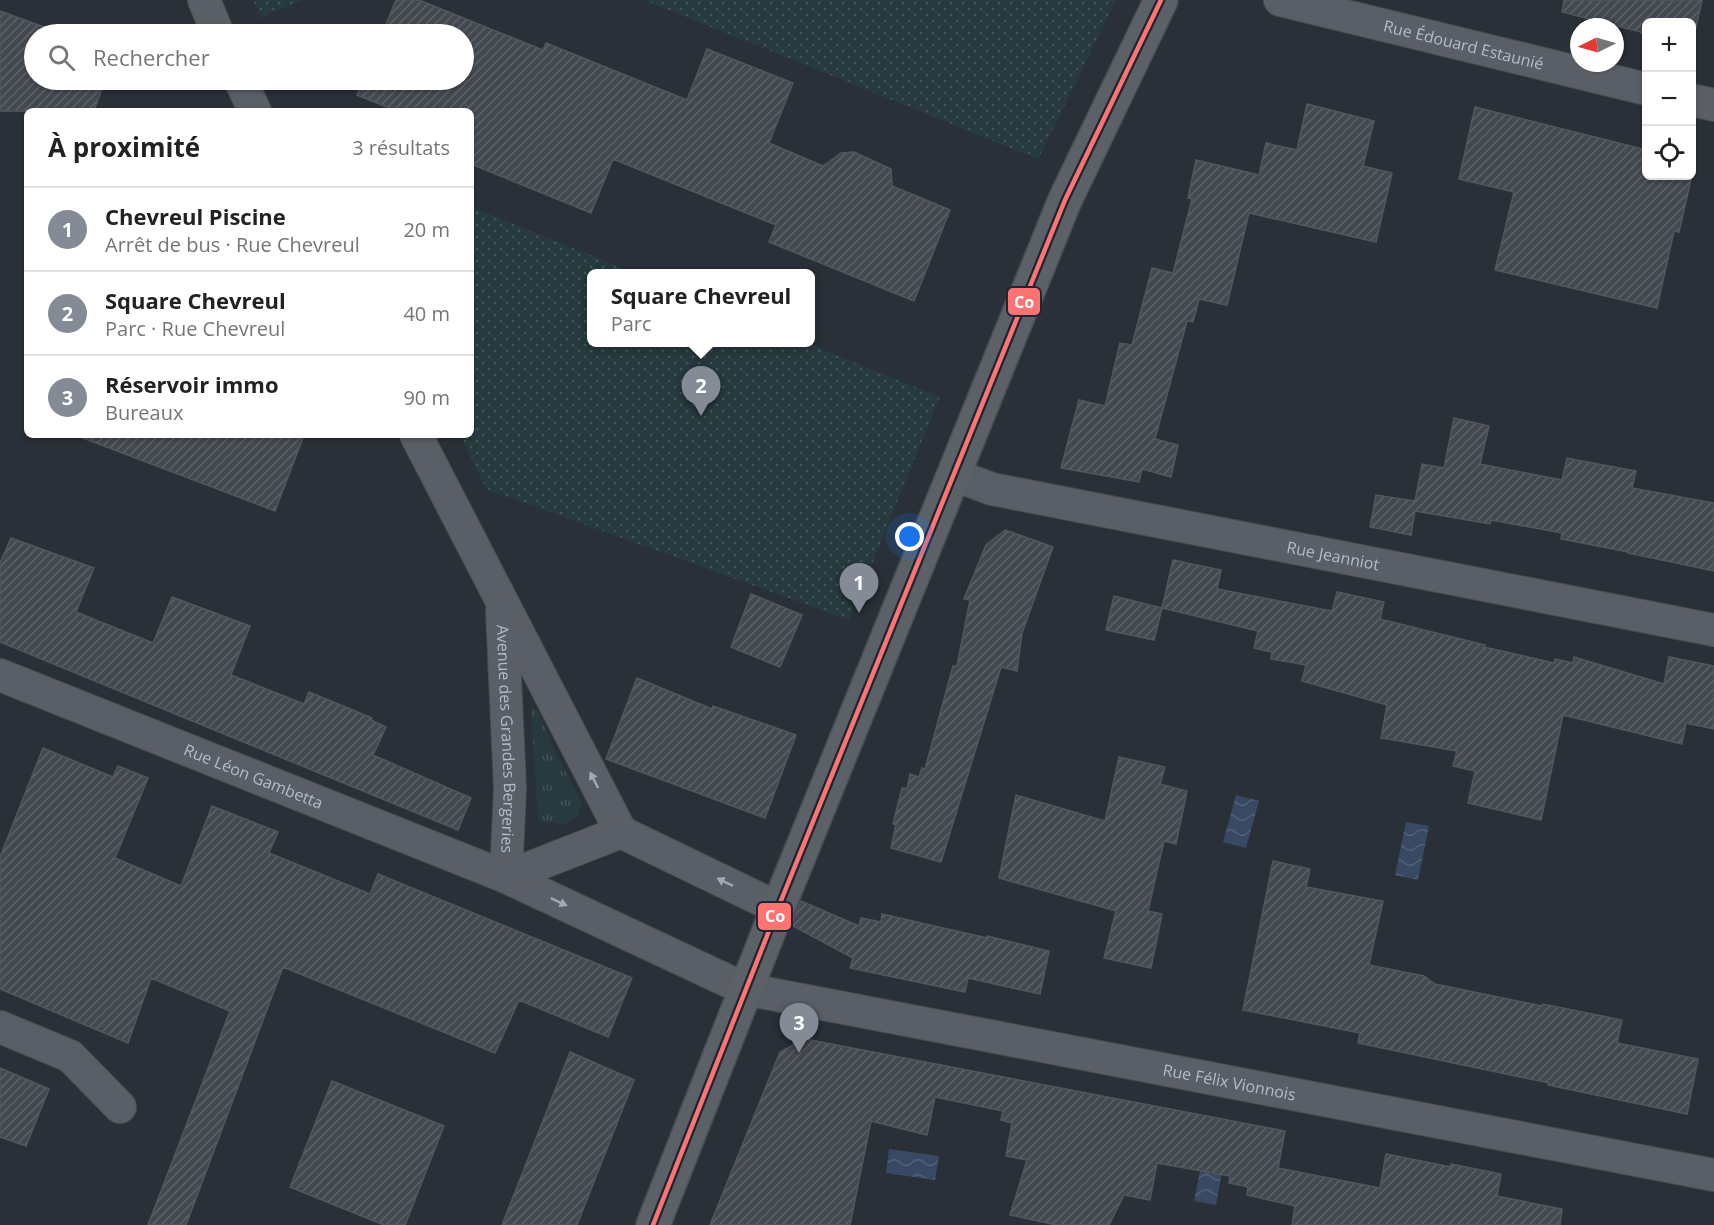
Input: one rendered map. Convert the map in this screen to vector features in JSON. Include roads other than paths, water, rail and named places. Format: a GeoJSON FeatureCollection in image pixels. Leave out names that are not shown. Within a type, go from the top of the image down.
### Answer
{"type":"FeatureCollection","features":[{"type":"Feature","properties":{"kind":"main road"},"geometry":{"type":"LineString","coordinates":[[653,1225],[745,989],[1065,200],[1161,0]]}},
{"type":"Feature","properties":{"kind":"street"},"geometry":{"type":"LineString","coordinates":[[204,0],[214,24]]}},
{"type":"Feature","properties":{"kind":"street","name":"Rue Édouard Estaunié"},"geometry":{"type":"LineString","coordinates":[[1280,0],[1642,88]]}},
{"type":"Feature","properties":{"kind":"street"},"geometry":{"type":"LineString","coordinates":[[245,90],[254,108]]}},
{"type":"Feature","properties":{"kind":"street"},"geometry":{"type":"LineString","coordinates":[[1696,101],[1714,105]]}},
{"type":"Feature","properties":{"kind":"street","name":"Avenue des Grandes Bergeries"},"geometry":{"type":"LineString","coordinates":[[418,438],[621,832]]}},
{"type":"Feature","properties":{"kind":"street","name":"Rue Jeanniot"},"geometry":{"type":"LineString","coordinates":[[954,475],[992,489],[1714,630]]}},
{"type":"Feature","properties":{"kind":"street","name":"Avenue des Grandes Bergeries"},"geometry":{"type":"LineString","coordinates":[[502,599],[510,788],[506,877]]}},
{"type":"Feature","properties":{"kind":"street","name":"Rue Léon Gambetta"},"geometry":{"type":"LineString","coordinates":[[0,675],[506,877],[745,989]]}},
{"type":"Feature","properties":{"kind":"street"},"geometry":{"type":"LineString","coordinates":[[506,877],[621,832],[778,908]]}},
{"type":"Feature","properties":{"kind":"street","name":"Rue Félix Vionnois"},"geometry":{"type":"LineString","coordinates":[[745,989],[1714,1175]]}},
{"type":"Feature","properties":{"kind":"street"},"geometry":{"type":"LineString","coordinates":[[0,1027],[70,1056],[120,1107]]}},
{"type":"Feature","properties":{"kind":"water"},"geometry":{"type":"Polygon","coordinates":[[[1236,795],[1259,801],[1246,848],[1223,842],[1236,795]]]}},
{"type":"Feature","properties":{"kind":"water"},"geometry":{"type":"Polygon","coordinates":[[[1406,822],[1429,826],[1418,880],[1395,875],[1406,822]]]}},
{"type":"Feature","properties":{"kind":"water"},"geometry":{"type":"Polygon","coordinates":[[[889,1149],[939,1156],[935,1180],[886,1173],[889,1149]]]}},
{"type":"Feature","properties":{"kind":"water"},"geometry":{"type":"Polygon","coordinates":[[[1204,1150],[1225,1155],[1216,1205],[1194,1201],[1204,1150]]]}},
{"type":"Feature","properties":{"kind":"place","name":"Square Chevreul"},"geometry":{"type":"Point","coordinates":[701,416]}},
{"type":"Feature","properties":{"kind":"place","name":"Chevreul Piscine"},"geometry":{"type":"Point","coordinates":[859,613]}},
{"type":"Feature","properties":{"kind":"place","name":"Réservoir immo"},"geometry":{"type":"Point","coordinates":[799,1053]}}]}
